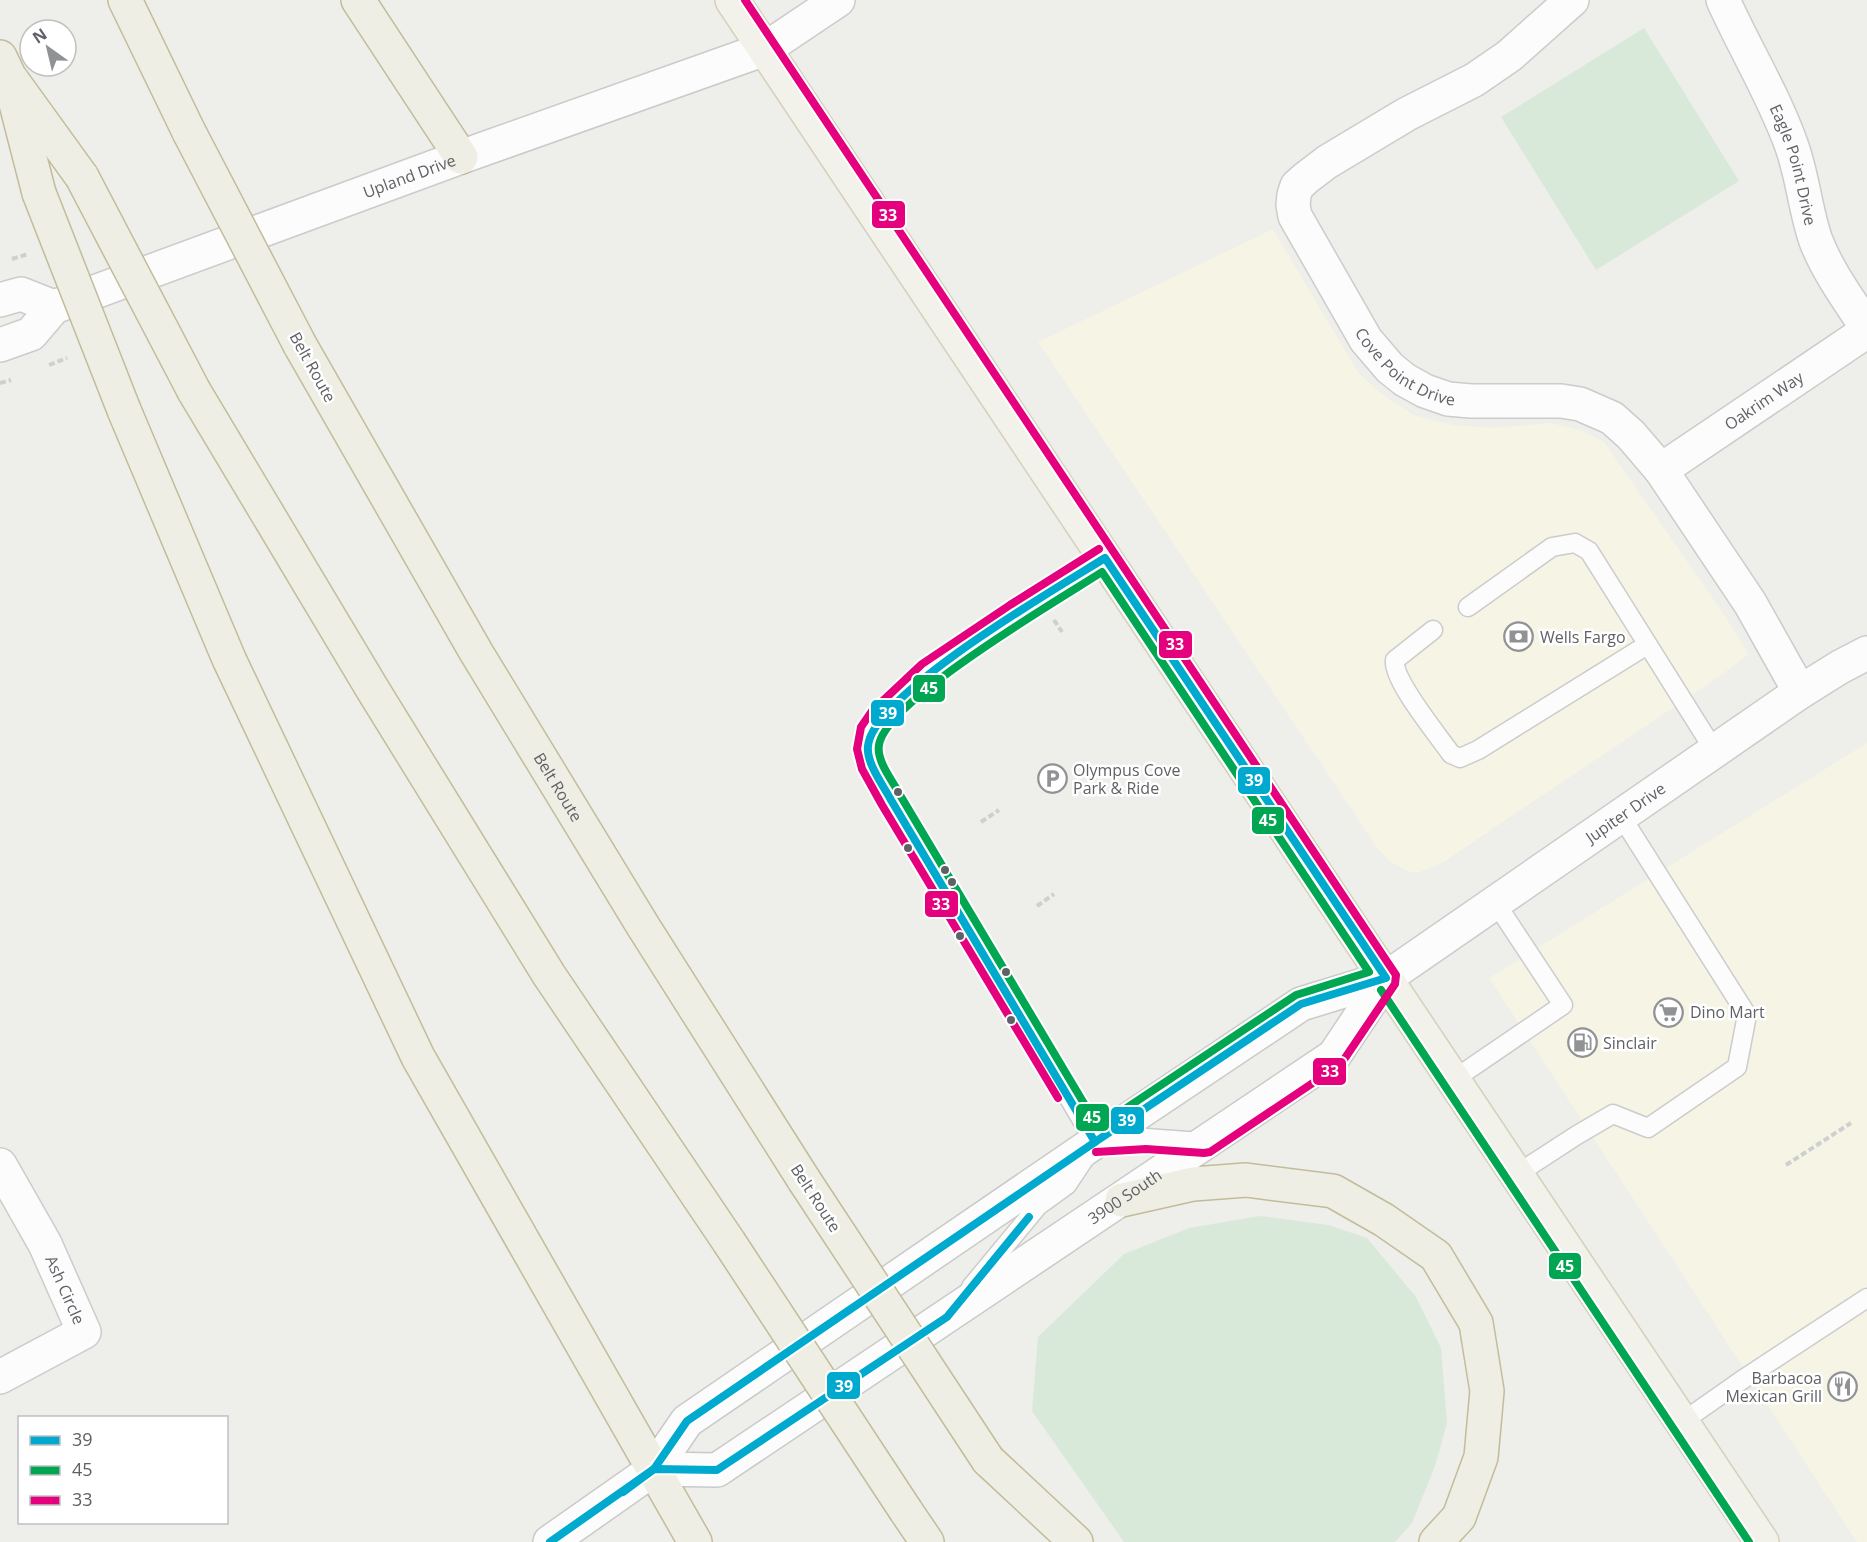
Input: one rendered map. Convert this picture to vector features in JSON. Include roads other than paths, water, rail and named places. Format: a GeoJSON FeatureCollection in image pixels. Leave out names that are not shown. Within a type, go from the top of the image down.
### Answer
{"type":"FeatureCollection","features":[{"type":"Feature","properties":{"kind":"highway","name":"Belt Route"},"geometry":{"type":"LineString","coordinates":[[125,0],[189,132],[300,345],[476,652],[643,926],[804,1180],[1044,1542]]}},
{"type":"Feature","properties":{"kind":"highway"},"geometry":{"type":"LineString","coordinates":[[358,0],[461,157]]}},
{"type":"Feature","properties":{"kind":"highway"},"geometry":{"type":"LineString","coordinates":[[4,67],[82,177],[194,392],[373,690],[549,975],[927,1542]]}},
{"type":"Feature","properties":{"kind":"highway"},"geometry":{"type":"LineString","coordinates":[[4,67],[39,194],[124,410],[229,659],[418,1058],[695,1542]]}},
{"type":"Feature","properties":{"kind":"highway"},"geometry":{"type":"LineString","coordinates":[[1122,1200],[1193,1184],[1246,1180],[1334,1191],[1384,1220],[1436,1256],[1476,1323],[1487,1391],[1481,1457],[1459,1517],[1436,1542]]}},
{"type":"Feature","properties":{"kind":"highway"},"geometry":{"type":"LineString","coordinates":[[988,1460],[1076,1542]]}},
{"type":"Feature","properties":{"kind":"main road"},"geometry":{"type":"LineString","coordinates":[[732,0],[1762,1542]]}},
{"type":"Feature","properties":{"kind":"street","name":"Upland Drive"},"geometry":{"type":"LineString","coordinates":[[0,345],[31,334],[54,307],[461,157],[765,49],[838,0]]}},
{"type":"Feature","properties":{"kind":"street","name":"Cove Point Drive"},"geometry":{"type":"LineString","coordinates":[[1572,0],[1509,56],[1474,80],[1407,114],[1313,172],[1297,186],[1293,205],[1295,216],[1366,340],[1390,368],[1405,380],[1425,391],[1448,399],[1561,401],[1580,404],[1612,418],[1631,435],[1661,470],[1750,603],[1800,692]]}},
{"type":"Feature","properties":{"kind":"street","name":"Eagle Point Drive"},"geometry":{"type":"LineString","coordinates":[[1724,0],[1746,50],[1778,110],[1792,147],[1817,243],[1827,265],[1867,329]]}},
{"type":"Feature","properties":{"kind":"street"},"geometry":{"type":"LineString","coordinates":[[0,300],[21,294],[54,307]]}},
{"type":"Feature","properties":{"kind":"street","name":"Oakrim Way"},"geometry":{"type":"LineString","coordinates":[[1661,470],[1867,329]]}},
{"type":"Feature","properties":{"kind":"street","name":"Jupiter Drive"},"geometry":{"type":"LineString","coordinates":[[1386,978],[1714,750],[1800,692],[1867,653]]}},
{"type":"Feature","properties":{"kind":"street"},"geometry":{"type":"LineString","coordinates":[[550,1542],[654,1469],[687,1421],[1095,1142],[1301,1004],[1386,978]]}},
{"type":"Feature","properties":{"kind":"street","name":"3900 South"},"geometry":{"type":"LineString","coordinates":[[654,1469],[717,1470],[1122,1200],[1334,1056],[1386,978]]}},
{"type":"Feature","properties":{"kind":"street","name":"Ash Circle"},"geometry":{"type":"LineString","coordinates":[[0,1165],[45,1244],[84,1332],[0,1377]]}},
{"type":"Feature","properties":{"kind":"lane"},"geometry":{"type":"LineString","coordinates":[[1468,607],[1552,547],[1575,543],[1588,551],[1714,750]]}},
{"type":"Feature","properties":{"kind":"lane"},"geometry":{"type":"LineString","coordinates":[[1095,1142],[901,818],[872,765],[867,748],[871,731],[880,718],[915,683],[1016,614],[1105,558]]}},
{"type":"Feature","properties":{"kind":"lane"},"geometry":{"type":"LineString","coordinates":[[1433,630],[1395,660],[1394,668],[1400,681],[1451,754],[1460,758],[1478,750],[1647,645]]}},
{"type":"Feature","properties":{"kind":"lane"},"geometry":{"type":"LineString","coordinates":[[1517,1174],[1613,1114],[1648,1128],[1737,1067],[1747,1015],[1621,816]]}},
{"type":"Feature","properties":{"kind":"lane"},"geometry":{"type":"LineString","coordinates":[[1453,1080],[1563,1005],[1495,902]]}},
{"type":"Feature","properties":{"kind":"lane"},"geometry":{"type":"LineString","coordinates":[[1095,1142],[1146,1138],[1205,1143]]}},
{"type":"Feature","properties":{"kind":"lane"},"geometry":{"type":"LineString","coordinates":[[947,1317],[1038,1206],[1068,1185],[1095,1142]]}},
{"type":"Feature","properties":{"kind":"lane"},"geometry":{"type":"LineString","coordinates":[[1682,1422],[1867,1298]]}},
{"type":"Feature","properties":{"kind":"place","name":"Wells Fargo"},"geometry":{"type":"Point","coordinates":[1519,637]}},
{"type":"Feature","properties":{"kind":"place","name":"Olympus Cove Park & Ride"},"geometry":{"type":"Point","coordinates":[1052,779]}},
{"type":"Feature","properties":{"kind":"place","name":"Dino Mart"},"geometry":{"type":"Point","coordinates":[1669,1012]}},
{"type":"Feature","properties":{"kind":"place","name":"Sinclair"},"geometry":{"type":"Point","coordinates":[1582,1043]}},
{"type":"Feature","properties":{"kind":"place","name":"Barbacoa Mexican Grill"},"geometry":{"type":"Point","coordinates":[1843,1387]}}]}
